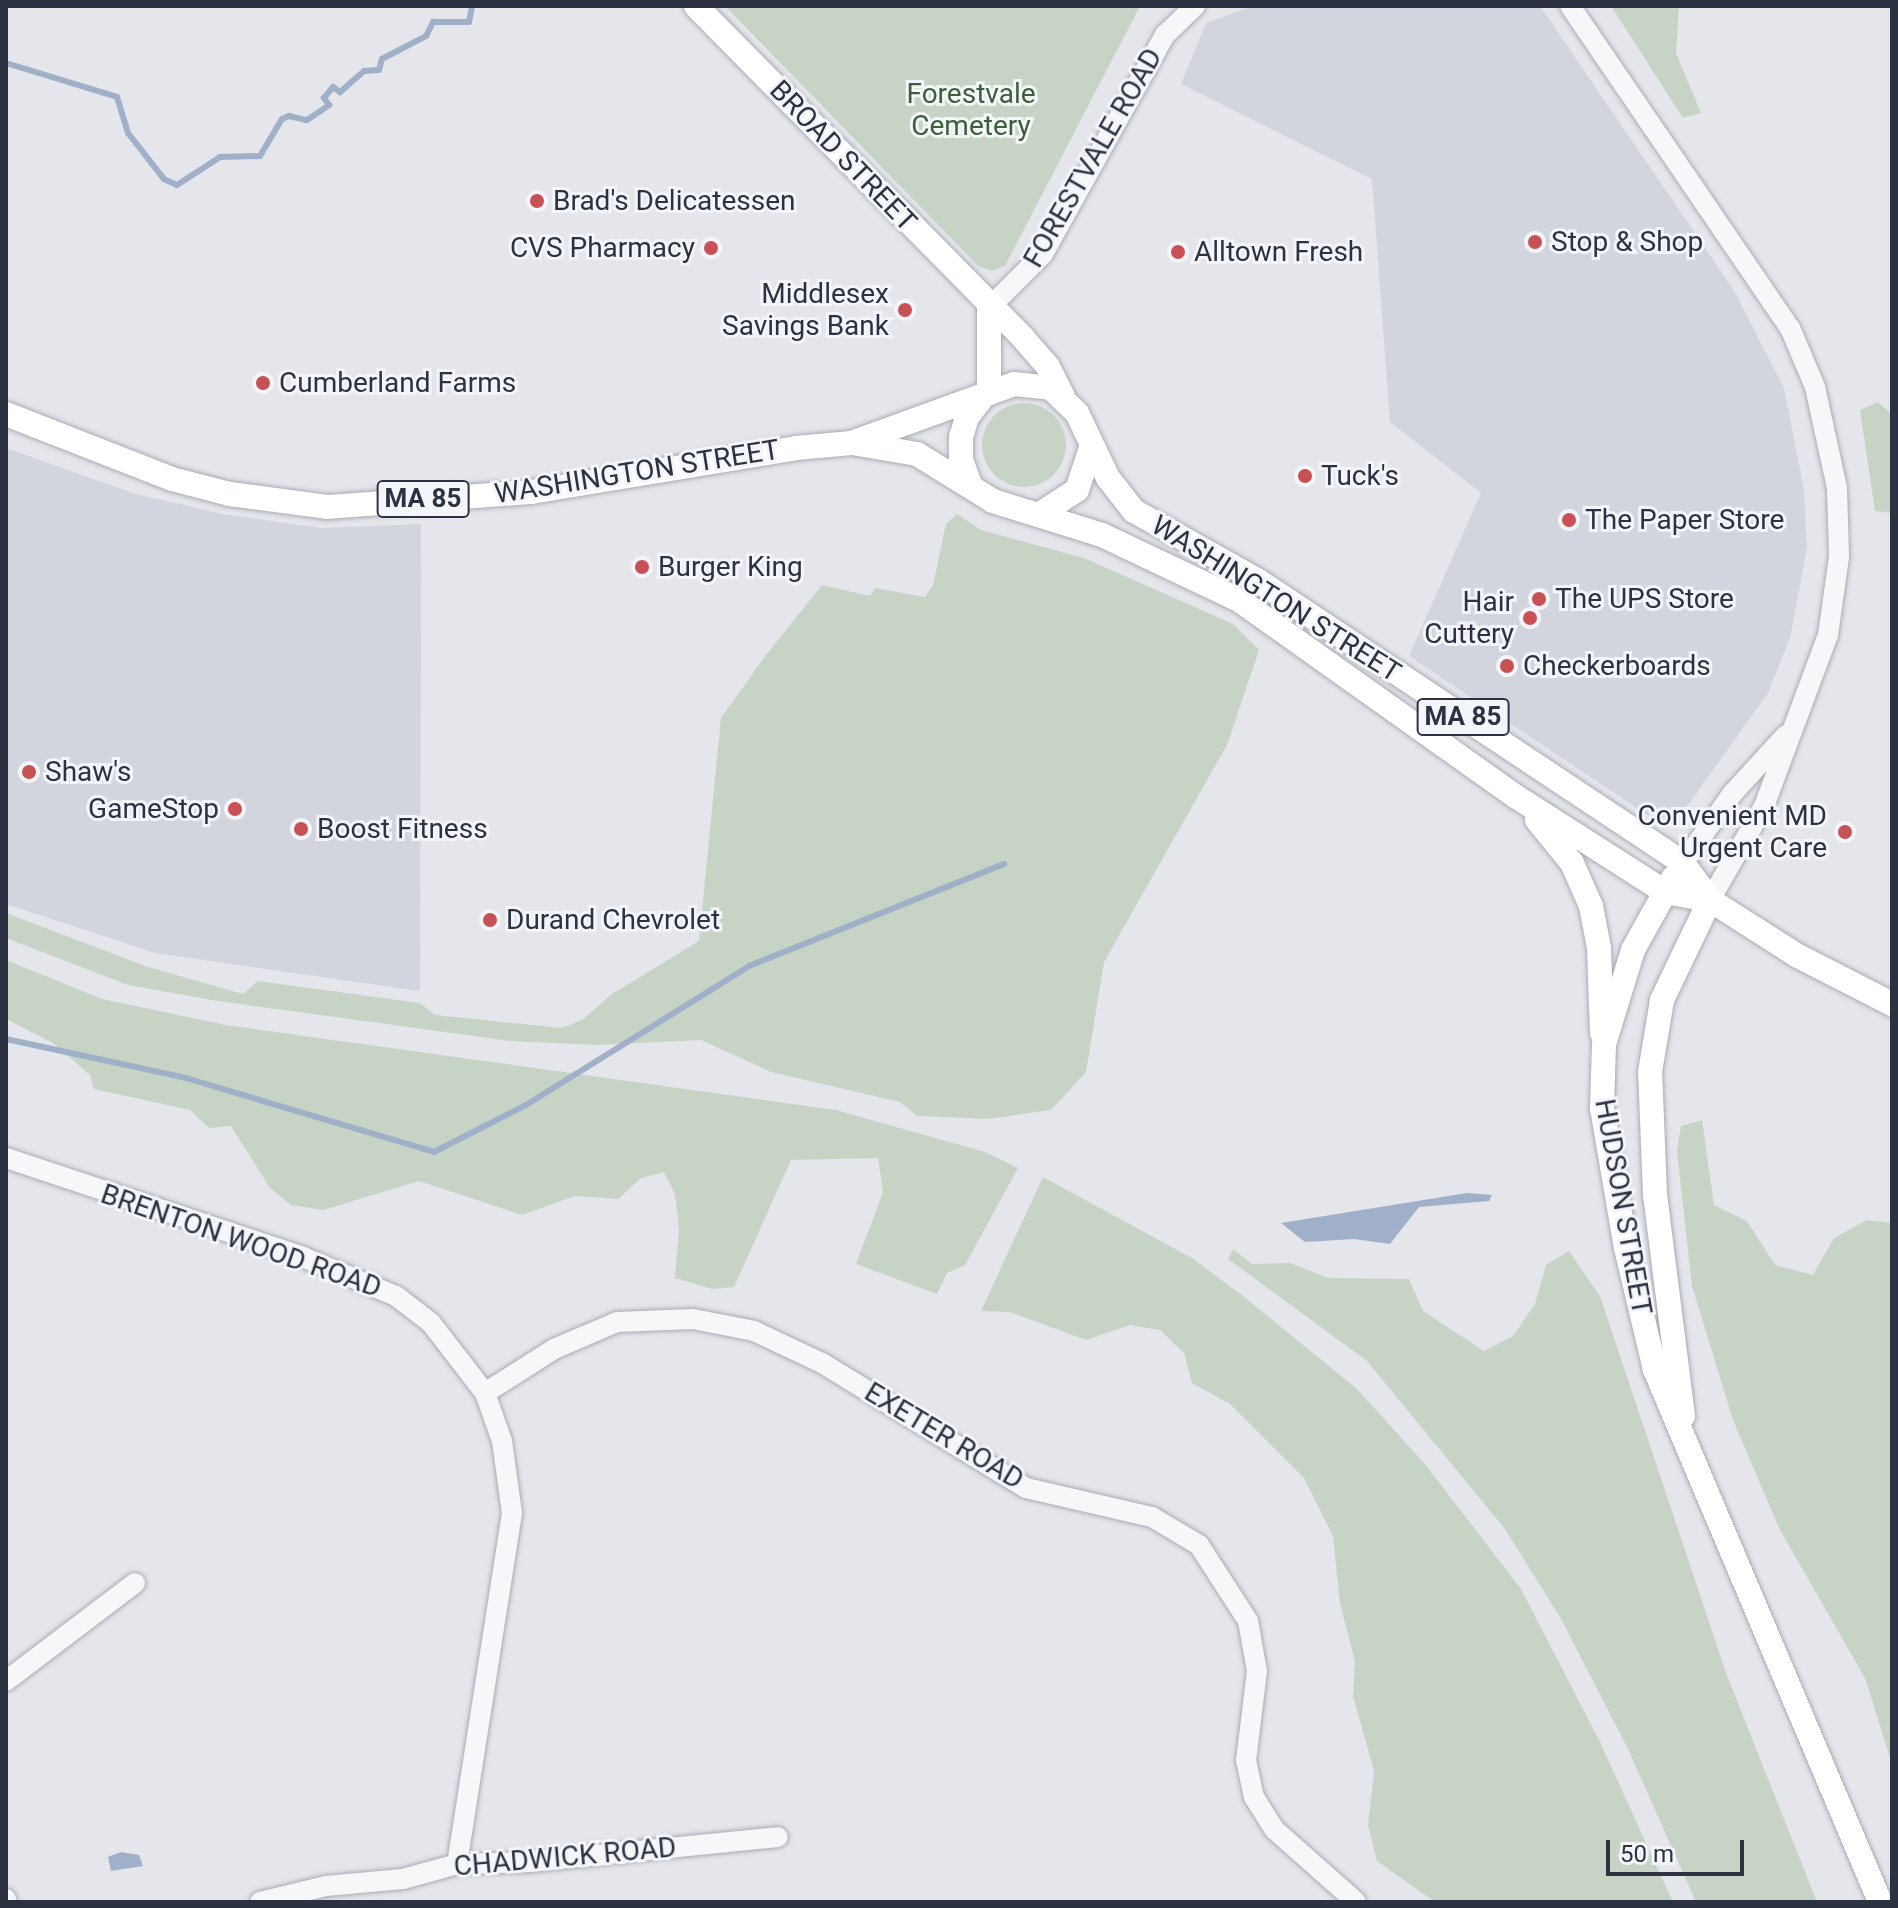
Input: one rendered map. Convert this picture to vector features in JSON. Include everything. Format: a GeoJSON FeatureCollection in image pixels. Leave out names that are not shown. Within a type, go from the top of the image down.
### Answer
{"type":"FeatureCollection","features":[{"type":"Feature","properties":{"kind":"main road","name":"BROAD STREET"},"geometry":{"type":"LineString","coordinates":[[696,6],[1048,367],[1063,396]]}},
{"type":"Feature","properties":{"kind":"main road"},"geometry":{"type":"LineString","coordinates":[[971,487],[961,459],[961,437],[967,417],[985,396],[989,308]]}},
{"type":"Feature","properties":{"kind":"main road","name":"WASHINGTON STREET"},"geometry":{"type":"LineString","coordinates":[[6,414],[172,479],[230,494],[327,507],[531,492],[751,454],[852,443],[985,396],[1033,383],[1063,396],[1077,413],[1091,448],[1134,511],[1290,602],[1683,863],[1710,900],[1798,956],[1892,1004]]}},
{"type":"Feature","properties":{"kind":"main road","name":"WASHINGTON STREET"},"geometry":{"type":"LineString","coordinates":[[852,443],[917,454],[993,501],[1040,514],[1178,568],[1239,600],[1515,796],[1665,892],[1710,900]]}},
{"type":"Feature","properties":{"kind":"main road"},"geometry":{"type":"LineString","coordinates":[[1040,514],[1077,490],[1091,448]]}},
{"type":"Feature","properties":{"kind":"main road"},"geometry":{"type":"LineString","coordinates":[[1515,796],[1572,863],[1591,906],[1599,948],[1598,1013],[1604,1044]]}},
{"type":"Feature","properties":{"kind":"main road","name":"HUDSON STREET"},"geometry":{"type":"LineString","coordinates":[[1683,863],[1633,950],[1604,1044],[1602,1108],[1633,1286],[1655,1370],[1685,1430],[1880,1902]]}},
{"type":"Feature","properties":{"kind":"main road","name":"HUDSON STREET"},"geometry":{"type":"LineString","coordinates":[[1685,1430],[1648,1099],[1662,1000],[1710,900]]}},
{"type":"Feature","properties":{"kind":"street","name":"FORESTVALE ROAD"},"geometry":{"type":"LineString","coordinates":[[989,308],[1043,254],[1165,35],[1195,6]]}},
{"type":"Feature","properties":{"kind":"street"},"geometry":{"type":"LineString","coordinates":[[1570,6],[1771,294],[1815,387],[1837,488],[1839,557],[1828,635],[1764,806],[1710,900]]}},
{"type":"Feature","properties":{"kind":"street"},"geometry":{"type":"LineString","coordinates":[[1683,863],[1732,794],[1797,723]]}},
{"type":"Feature","properties":{"kind":"street","name":"BRENTON WOOD ROAD"},"geometry":{"type":"LineString","coordinates":[[6,1158],[303,1257],[396,1296],[431,1323],[485,1393],[502,1441],[512,1513],[457,1864]]}},
{"type":"Feature","properties":{"kind":"street","name":"EXETER ROAD"},"geometry":{"type":"LineString","coordinates":[[485,1393],[554,1349],[617,1322],[693,1319],[754,1331],[822,1363],[1026,1488],[1152,1517],[1199,1545],[1248,1621],[1257,1671],[1246,1760],[1254,1797],[1275,1830],[1356,1902]]}},
{"type":"Feature","properties":{"kind":"street"},"geometry":{"type":"LineString","coordinates":[[6,1681],[135,1583]]}},
{"type":"Feature","properties":{"kind":"street","name":"CHADWICK ROAD"},"geometry":{"type":"LineString","coordinates":[[260,1902],[326,1886],[403,1879],[457,1864],[528,1862],[778,1837]]}},
{"type":"Feature","properties":{"kind":"shaded area"},"geometry":{"type":"Polygon","coordinates":[[[1253,6],[1540,6],[1733,289],[1784,388],[1804,490],[1807,548],[1790,638],[1768,693],[1678,819],[1650,817],[1409,656],[1481,493],[1390,422],[1372,179],[1181,84],[1206,23],[1253,6]]]}},
{"type":"Feature","properties":{"kind":"shaded area"},"geometry":{"type":"Polygon","coordinates":[[[6,448],[136,494],[223,514],[321,528],[421,524],[420,991],[155,953],[6,904],[6,448]]]}},
{"type":"Feature","properties":{"kind":"green space","name":"Forestvale Cemetery"},"geometry":{"type":"Polygon","coordinates":[[[725,6],[1140,6],[1005,266],[992,271],[978,266],[725,6]]]}},
{"type":"Feature","properties":{"kind":"green space"},"geometry":{"type":"Polygon","coordinates":[[[1611,6],[1679,6],[1676,53],[1701,113],[1683,118],[1611,6]]]}},
{"type":"Feature","properties":{"kind":"green space"},"geometry":{"type":"Polygon","coordinates":[[[1878,402],[1892,415],[1892,513],[1875,511],[1860,410],[1878,402]]]}},
{"type":"Feature","properties":{"kind":"green space"},"geometry":{"type":"Polygon","coordinates":[[[1024,403],[1040,406],[1054,415],[1063,429],[1066,445],[1063,461],[1054,475],[1040,484],[1024,487],[1008,484],[994,475],[985,461],[982,445],[985,429],[994,415],[1008,406],[1024,403]]]}},
{"type":"Feature","properties":{"kind":"green space"},"geometry":{"type":"Polygon","coordinates":[[[957,514],[981,530],[1084,558],[1233,624],[1259,650],[1227,745],[1104,962],[1086,1072],[1051,1110],[988,1119],[917,1116],[900,1102],[771,1072],[701,1040],[597,1045],[510,1041],[218,1001],[128,985],[6,938],[6,913],[145,966],[243,994],[258,981],[420,1003],[435,1015],[562,1028],[582,1020],[612,994],[699,941],[721,718],[766,655],[822,585],[870,596],[875,588],[925,597],[933,585],[946,524],[957,514]]]}},
{"type":"Feature","properties":{"kind":"green space"},"geometry":{"type":"Polygon","coordinates":[[[6,960],[102,999],[226,1025],[836,1110],[985,1152],[1018,1168],[965,1265],[947,1273],[937,1294],[856,1264],[883,1192],[878,1158],[791,1160],[734,1287],[712,1289],[675,1278],[679,1229],[675,1194],[664,1172],[641,1178],[618,1199],[575,1196],[522,1215],[419,1181],[323,1210],[291,1205],[270,1188],[231,1126],[209,1128],[190,1110],[94,1089],[90,1075],[53,1043],[6,1019],[6,960]]]}},
{"type":"Feature","properties":{"kind":"green space"},"geometry":{"type":"Polygon","coordinates":[[[1702,1120],[1714,1205],[1747,1221],[1775,1265],[1813,1275],[1834,1238],[1867,1220],[1892,1223],[1892,1764],[1865,1678],[1780,1530],[1733,1420],[1692,1286],[1677,1151],[1681,1126],[1702,1120]]]}},
{"type":"Feature","properties":{"kind":"green space"},"geometry":{"type":"Polygon","coordinates":[[[1043,1177],[1192,1258],[1243,1296],[1357,1389],[1425,1464],[1521,1589],[1600,1742],[1673,1902],[1435,1902],[1377,1861],[1368,1825],[1374,1771],[1353,1696],[1355,1661],[1340,1603],[1333,1536],[1304,1478],[1230,1404],[1192,1383],[1184,1353],[1160,1330],[1130,1325],[1086,1340],[1010,1312],[981,1311],[1043,1177]]]}},
{"type":"Feature","properties":{"kind":"green space"},"geometry":{"type":"Polygon","coordinates":[[[1233,1249],[1252,1264],[1290,1263],[1328,1278],[1409,1279],[1423,1311],[1484,1351],[1513,1336],[1535,1304],[1546,1265],[1569,1251],[1600,1296],[1726,1673],[1817,1902],[1696,1902],[1627,1747],[1560,1617],[1505,1529],[1367,1361],[1228,1259],[1233,1249]]]}},
{"type":"Feature","properties":{"kind":"water"},"geometry":{"type":"Polygon","coordinates":[[[1467,1193],[1492,1195],[1489,1201],[1419,1207],[1390,1244],[1354,1239],[1305,1242],[1281,1223],[1467,1193]]]}},
{"type":"Feature","properties":{"kind":"water"},"geometry":{"type":"Polygon","coordinates":[[[121,1852],[139,1855],[143,1866],[111,1871],[108,1857],[121,1852]]]}},
{"type":"Feature","properties":{"kind":"waterway"},"geometry":{"type":"LineString","coordinates":[[6,63],[117,97],[128,133],[164,179],[177,185],[220,157],[260,156],[282,119],[289,116],[307,120],[329,105],[324,98],[333,87],[340,92],[364,71],[379,70],[382,59],[426,36],[433,22],[469,22],[472,6]]}},
{"type":"Feature","properties":{"kind":"waterway"},"geometry":{"type":"LineString","coordinates":[[6,1039],[186,1078],[434,1152],[526,1105],[749,966],[1004,864]]}},
{"type":"Feature","properties":{"kind":"place","name":"Brad's Delicatessen"},"geometry":{"type":"Point","coordinates":[537,201]}},
{"type":"Feature","properties":{"kind":"place","name":"Stop & Shop"},"geometry":{"type":"Point","coordinates":[1535,242]}},
{"type":"Feature","properties":{"kind":"place","name":"CVS Pharmacy"},"geometry":{"type":"Point","coordinates":[711,248]}},
{"type":"Feature","properties":{"kind":"place","name":"Alltown Fresh"},"geometry":{"type":"Point","coordinates":[1178,252]}},
{"type":"Feature","properties":{"kind":"place","name":"Middlesex Savings Bank"},"geometry":{"type":"Point","coordinates":[905,310]}},
{"type":"Feature","properties":{"kind":"place","name":"Cumberland Farms"},"geometry":{"type":"Point","coordinates":[263,383]}},
{"type":"Feature","properties":{"kind":"place","name":"Tuck's"},"geometry":{"type":"Point","coordinates":[1305,476]}},
{"type":"Feature","properties":{"kind":"place","name":"The Paper Store"},"geometry":{"type":"Point","coordinates":[1569,520]}},
{"type":"Feature","properties":{"kind":"place","name":"Burger King"},"geometry":{"type":"Point","coordinates":[642,567]}},
{"type":"Feature","properties":{"kind":"place","name":"The UPS Store"},"geometry":{"type":"Point","coordinates":[1539,599]}},
{"type":"Feature","properties":{"kind":"place","name":"Hair Cuttery"},"geometry":{"type":"Point","coordinates":[1530,618]}},
{"type":"Feature","properties":{"kind":"place","name":"Checkerboards"},"geometry":{"type":"Point","coordinates":[1507,666]}},
{"type":"Feature","properties":{"kind":"place","name":"Shaw's"},"geometry":{"type":"Point","coordinates":[29,772]}},
{"type":"Feature","properties":{"kind":"place","name":"GameStop"},"geometry":{"type":"Point","coordinates":[235,809]}},
{"type":"Feature","properties":{"kind":"place","name":"Boost Fitness"},"geometry":{"type":"Point","coordinates":[301,829]}},
{"type":"Feature","properties":{"kind":"place","name":"Convenient MD Urgent Care"},"geometry":{"type":"Point","coordinates":[1845,832]}},
{"type":"Feature","properties":{"kind":"place","name":"Durand Chevrolet"},"geometry":{"type":"Point","coordinates":[490,920]}}]}
